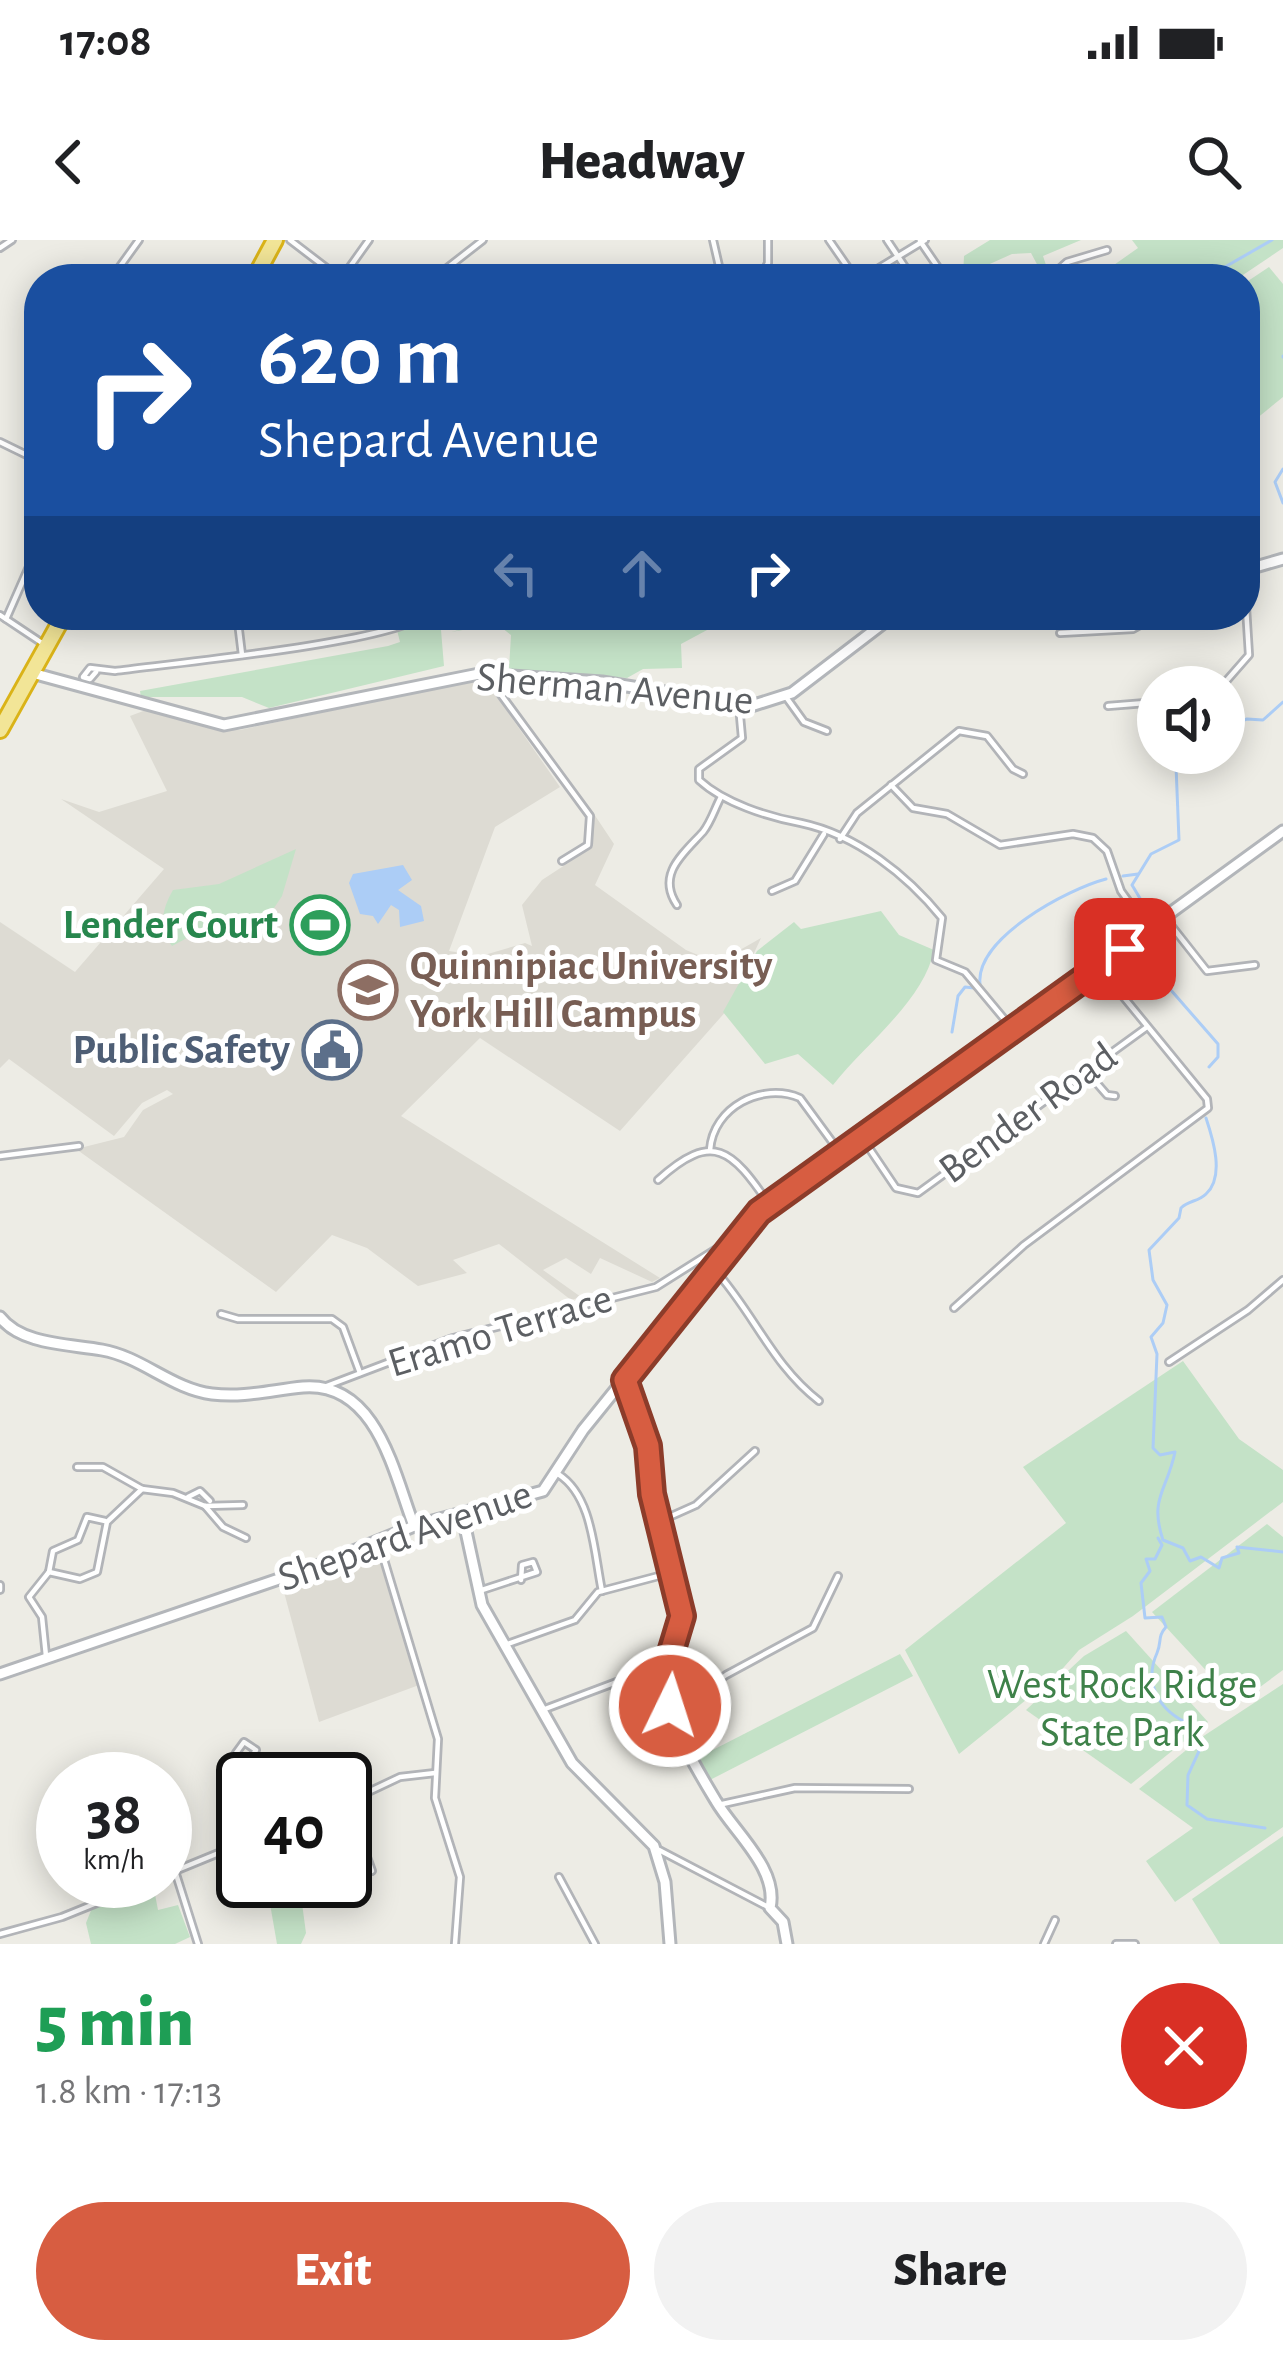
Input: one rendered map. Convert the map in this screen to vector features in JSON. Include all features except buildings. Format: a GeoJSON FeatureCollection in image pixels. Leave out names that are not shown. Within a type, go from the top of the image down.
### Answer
{"type":"FeatureCollection","features":[{"type":"Feature","properties":{"kind":"highway"},"geometry":{"type":"LineString","coordinates":[[0,730],[55,630]]}},
{"type":"Feature","properties":{"kind":"main road","name":"Sherman Avenue"},"geometry":{"type":"LineString","coordinates":[[32,673],[117,699],[241,724],[446,678],[487,674],[617,684],[739,705],[785,697],[874,630]]}},
{"type":"Feature","properties":{"kind":"main road","name":"Shepard Avenue"},"geometry":{"type":"LineString","coordinates":[[0,1674],[262,1586],[379,1544],[414,1526],[538,1494],[558,1474],[576,1440],[737,1235],[769,1204],[1283,831]]}},
{"type":"Feature","properties":{"kind":"main road"},"geometry":{"type":"LineString","coordinates":[[0,1317],[21,1333],[120,1354],[200,1392],[247,1396],[323,1388],[372,1418],[414,1526]]}},
{"type":"Feature","properties":{"kind":"main road"},"geometry":{"type":"LineString","coordinates":[[625,1380],[648,1446],[658,1522],[683,1625],[667,1663],[666,1687],[718,1805],[767,1875],[770,1908],[783,1922],[787,1944]]}},
{"type":"Feature","properties":{"kind":"main road"},"geometry":{"type":"LineString","coordinates":[[462,1514],[477,1591],[577,1771],[655,1846],[670,1944]]}},
{"type":"Feature","properties":{"kind":"street"},"geometry":{"type":"LineString","coordinates":[[0,248],[12,240]]}},
{"type":"Feature","properties":{"kind":"street"},"geometry":{"type":"LineString","coordinates":[[290,240],[322,264]]}},
{"type":"Feature","properties":{"kind":"street"},"geometry":{"type":"LineString","coordinates":[[452,264],[483,240]]}},
{"type":"Feature","properties":{"kind":"street"},"geometry":{"type":"LineString","coordinates":[[887,240],[904,264]]}},
{"type":"Feature","properties":{"kind":"street"},"geometry":{"type":"LineString","coordinates":[[881,264],[923,240]]}},
{"type":"Feature","properties":{"kind":"street"},"geometry":{"type":"LineString","coordinates":[[1065,264],[1107,250]]}},
{"type":"Feature","properties":{"kind":"street"},"geometry":{"type":"LineString","coordinates":[[24,574],[3,617],[46,646]]}},
{"type":"Feature","properties":{"kind":"street"},"geometry":{"type":"LineString","coordinates":[[239,630],[242,655]]}},
{"type":"Feature","properties":{"kind":"street"},"geometry":{"type":"LineString","coordinates":[[96,671],[242,655],[381,630]]}},
{"type":"Feature","properties":{"kind":"street"},"geometry":{"type":"LineString","coordinates":[[1060,633],[1114,630]]}},
{"type":"Feature","properties":{"kind":"street"},"geometry":{"type":"LineString","coordinates":[[1240,666],[1249,656],[1247,630]]}},
{"type":"Feature","properties":{"kind":"street"},"geometry":{"type":"LineString","coordinates":[[487,674],[504,706],[538,741],[590,817],[588,845],[562,861]]}},
{"type":"Feature","properties":{"kind":"street"},"geometry":{"type":"LineString","coordinates":[[785,697],[804,722],[827,731]]}},
{"type":"Feature","properties":{"kind":"street"},"geometry":{"type":"LineString","coordinates":[[1108,706],[1137,704]]}},
{"type":"Feature","properties":{"kind":"street"},"geometry":{"type":"LineString","coordinates":[[739,705],[742,738],[697,774],[721,797],[742,801],[770,820],[805,824],[884,861],[938,913],[943,934],[936,960],[965,971],[1013,1031]]}},
{"type":"Feature","properties":{"kind":"street"},"geometry":{"type":"LineString","coordinates":[[840,838],[853,817],[966,730],[987,736],[1023,774]]}},
{"type":"Feature","properties":{"kind":"street"},"geometry":{"type":"LineString","coordinates":[[891,785],[913,808],[947,814],[1000,844],[1073,834],[1093,838],[1107,851],[1121,891],[1150,931]]}},
{"type":"Feature","properties":{"kind":"street"},"geometry":{"type":"LineString","coordinates":[[677,905],[670,887],[676,860],[705,829],[721,797]]}},
{"type":"Feature","properties":{"kind":"street"},"geometry":{"type":"LineString","coordinates":[[772,891],[795,881],[824,834]]}},
{"type":"Feature","properties":{"kind":"street"},"geometry":{"type":"LineString","coordinates":[[1166,919],[1207,971],[1255,965]]}},
{"type":"Feature","properties":{"kind":"street"},"geometry":{"type":"LineString","coordinates":[[954,1308],[1024,1245],[1171,1139],[1209,1104],[1100,968]]}},
{"type":"Feature","properties":{"kind":"street","name":"Bender Road"},"geometry":{"type":"LineString","coordinates":[[862,1139],[896,1188],[919,1193],[1147,1027]]}},
{"type":"Feature","properties":{"kind":"street"},"geometry":{"type":"LineString","coordinates":[[1087,1072],[1115,1096]]}},
{"type":"Feature","properties":{"kind":"street"},"geometry":{"type":"LineString","coordinates":[[710,1150],[717,1126],[764,1090],[803,1102],[841,1154]]}},
{"type":"Feature","properties":{"kind":"street"},"geometry":{"type":"LineString","coordinates":[[0,1156],[80,1146]]}},
{"type":"Feature","properties":{"kind":"street"},"geometry":{"type":"LineString","coordinates":[[658,1180],[688,1155],[710,1150],[736,1160],[769,1204]]}},
{"type":"Feature","properties":{"kind":"street","name":"Eramo Terrace"},"geometry":{"type":"LineString","coordinates":[[323,1388],[453,1338],[656,1286],[737,1235]]}},
{"type":"Feature","properties":{"kind":"street"},"geometry":{"type":"LineString","coordinates":[[714,1269],[764,1330],[778,1365],[820,1402]]}},
{"type":"Feature","properties":{"kind":"street"},"geometry":{"type":"LineString","coordinates":[[1169,1362],[1240,1316],[1283,1280]]}},
{"type":"Feature","properties":{"kind":"street"},"geometry":{"type":"LineString","coordinates":[[221,1314],[238,1319],[332,1319],[345,1331],[360,1373]]}},
{"type":"Feature","properties":{"kind":"street"},"geometry":{"type":"LineString","coordinates":[[658,1522],[696,1505],[754,1451]]}},
{"type":"Feature","properties":{"kind":"street"},"geometry":{"type":"LineString","coordinates":[[77,1467],[103,1467],[142,1489],[208,1504],[242,1505]]}},
{"type":"Feature","properties":{"kind":"street"},"geometry":{"type":"LineString","coordinates":[[558,1474],[574,1486],[582,1503],[602,1591]]}},
{"type":"Feature","properties":{"kind":"street"},"geometry":{"type":"LineString","coordinates":[[49,1572],[80,1580],[97,1571],[107,1522],[142,1489]]}},
{"type":"Feature","properties":{"kind":"street"},"geometry":{"type":"LineString","coordinates":[[188,1497],[200,1491],[223,1527],[246,1538]]}},
{"type":"Feature","properties":{"kind":"street"},"geometry":{"type":"LineString","coordinates":[[52,1656],[42,1617],[29,1597],[49,1572],[53,1551],[78,1540],[87,1517],[107,1522]]}},
{"type":"Feature","properties":{"kind":"street"},"geometry":{"type":"LineString","coordinates":[[379,1544],[436,1731],[436,1806],[459,1872],[455,1944]]}},
{"type":"Feature","properties":{"kind":"street"},"geometry":{"type":"LineString","coordinates":[[505,1645],[575,1620],[602,1591],[671,1573]]}},
{"type":"Feature","properties":{"kind":"street"},"geometry":{"type":"LineString","coordinates":[[674,1713],[726,1675],[810,1630],[838,1576]]}},
{"type":"Feature","properties":{"kind":"street"},"geometry":{"type":"LineString","coordinates":[[477,1591],[521,1580]]}},
{"type":"Feature","properties":{"kind":"street"},"geometry":{"type":"LineString","coordinates":[[545,1708],[667,1663]]}},
{"type":"Feature","properties":{"kind":"street"},"geometry":{"type":"LineString","coordinates":[[372,1790],[400,1777],[435,1773]]}},
{"type":"Feature","properties":{"kind":"street"},"geometry":{"type":"LineString","coordinates":[[718,1805],[795,1788],[909,1789]]}},
{"type":"Feature","properties":{"kind":"street"},"geometry":{"type":"LineString","coordinates":[[655,1846],[770,1908]]}},
{"type":"Feature","properties":{"kind":"street"},"geometry":{"type":"LineString","coordinates":[[662,1869],[679,1863]]}},
{"type":"Feature","properties":{"kind":"street"},"geometry":{"type":"LineString","coordinates":[[559,1877],[595,1944]]}},
{"type":"Feature","properties":{"kind":"street"},"geometry":{"type":"LineString","coordinates":[[0,1934],[84,1908]]}},
{"type":"Feature","properties":{"kind":"street"},"geometry":{"type":"LineString","coordinates":[[187,1908],[198,1944]]}},
{"type":"Feature","properties":{"kind":"street"},"geometry":{"type":"LineString","coordinates":[[1044,1944],[1055,1920]]}},
{"type":"Feature","properties":{"kind":"street"},"geometry":{"type":"LineString","coordinates":[[1116,1944],[1135,1944]]}},
{"type":"Feature","properties":{"kind":"shaded area","name":"Quinnipiac University York Hill Campus"},"geometry":{"type":"Polygon","coordinates":[[[484,678],[560,787],[495,827],[449,951],[481,956],[525,943],[532,946],[522,905],[542,880],[591,848],[594,814],[614,844],[595,885],[686,950],[717,963],[761,938],[728,1009],[620,1131],[480,1038],[401,1116],[660,1278],[652,1282],[600,1258],[591,1274],[566,1258],[543,1270],[581,1297],[571,1300],[499,1244],[453,1260],[467,1273],[418,1286],[367,1248],[332,1235],[276,1292],[76,1149],[124,1137],[143,1110],[173,1094],[167,1090],[142,1103],[114,1136],[9,1059],[0,1068],[0,922],[75,972],[164,869],[61,799],[99,812],[167,791],[130,716],[146,710],[240,730],[484,678]]]}},
{"type":"Feature","properties":{"kind":"shaded area"},"geometry":{"type":"Polygon","coordinates":[[[363,1552],[384,1566],[419,1685],[319,1722],[281,1581],[363,1552]]]}},
{"type":"Feature","properties":{"kind":"green space"},"geometry":{"type":"Polygon","coordinates":[[[990,240],[1081,240],[1043,256],[1046,264],[1037,264],[1031,253],[1012,254],[990,264],[964,264],[964,256],[990,240]]]}},
{"type":"Feature","properties":{"kind":"green space"},"geometry":{"type":"Polygon","coordinates":[[[1132,240],[1283,240],[1283,248],[1259,264],[1115,264],[1138,248],[1132,240]]]}},
{"type":"Feature","properties":{"kind":"green space"},"geometry":{"type":"Polygon","coordinates":[[[1269,267],[1283,284],[1283,397],[1260,416],[1260,273],[1269,267]]]}},
{"type":"Feature","properties":{"kind":"green space"},"geometry":{"type":"Polygon","coordinates":[[[397,630],[441,630],[444,666],[269,708],[242,697],[141,697],[140,691],[400,642],[397,630]]]}},
{"type":"Feature","properties":{"kind":"green space"},"geometry":{"type":"Polygon","coordinates":[[[505,630],[707,630],[681,644],[682,668],[643,669],[627,678],[509,669],[511,635],[505,630]]]}},
{"type":"Feature","properties":{"kind":"green space"},"geometry":{"type":"Polygon","coordinates":[[[296,849],[282,896],[270,914],[241,925],[219,921],[172,946],[163,918],[173,890],[219,884],[296,849]]]}},
{"type":"Feature","properties":{"kind":"green space"},"geometry":{"type":"Polygon","coordinates":[[[881,911],[899,935],[934,950],[906,1004],[833,1085],[798,1054],[765,1064],[723,1012],[757,951],[794,922],[801,929],[881,911]]]}},
{"type":"Feature","properties":{"kind":"green space","name":"West Rock Ridge State Park"},"geometry":{"type":"Polygon","coordinates":[[[1183,1361],[1239,1439],[1283,1470],[1283,1502],[1133,1616],[1079,1650],[1057,1675],[959,1754],[905,1650],[1066,1523],[1023,1467],[1183,1361]]]}},
{"type":"Feature","properties":{"kind":"green space","name":"West Rock Ridge State Park"},"geometry":{"type":"Polygon","coordinates":[[[1267,1524],[1283,1537],[1283,1670],[1237,1704],[1152,1612],[1267,1524]]]}},
{"type":"Feature","properties":{"kind":"green space","name":"West Rock Ridge State Park"},"geometry":{"type":"Polygon","coordinates":[[[1126,1631],[1208,1722],[1131,1784],[1026,1710],[1084,1656],[1126,1631]]]}},
{"type":"Feature","properties":{"kind":"green space","name":"West Rock Ridge State Park"},"geometry":{"type":"Polygon","coordinates":[[[900,1654],[913,1676],[710,1780],[699,1757],[900,1654]]]}},
{"type":"Feature","properties":{"kind":"green space","name":"West Rock Ridge State Park"},"geometry":{"type":"Polygon","coordinates":[[[1283,1684],[1283,1827],[1175,1902],[1146,1861],[1193,1828],[1139,1789],[1202,1737],[1283,1684]]]}},
{"type":"Feature","properties":{"kind":"green space"},"geometry":{"type":"Polygon","coordinates":[[[1283,1836],[1283,1944],[1220,1944],[1192,1899],[1283,1836]]]}},
{"type":"Feature","properties":{"kind":"green space"},"geometry":{"type":"Polygon","coordinates":[[[92,1908],[179,1908],[190,1937],[175,1944],[91,1944],[86,1923],[92,1908]]]}},
{"type":"Feature","properties":{"kind":"green space"},"geometry":{"type":"Polygon","coordinates":[[[271,1908],[303,1908],[306,1933],[301,1944],[277,1944],[271,1908]]]}},
{"type":"Feature","properties":{"kind":"water"},"geometry":{"type":"Polygon","coordinates":[[[403,865],[412,880],[398,890],[421,906],[424,921],[400,927],[399,910],[391,905],[378,924],[373,916],[360,914],[349,883],[353,874],[403,865]]]}},
{"type":"Feature","properties":{"kind":"waterway"},"geometry":{"type":"LineString","coordinates":[[1230,264],[1272,240]]}},
{"type":"Feature","properties":{"kind":"waterway"},"geometry":{"type":"LineString","coordinates":[[1283,469],[1275,482],[1283,503]]}},
{"type":"Feature","properties":{"kind":"waterway"},"geometry":{"type":"LineString","coordinates":[[1245,720],[1263,720],[1283,702]]}},
{"type":"Feature","properties":{"kind":"waterway"},"geometry":{"type":"LineString","coordinates":[[1153,920],[1132,885],[1151,854],[1179,840],[1176,774]]}},
{"type":"Feature","properties":{"kind":"waterway"},"geometry":{"type":"LineString","coordinates":[[1123,876],[1138,874]]}},
{"type":"Feature","properties":{"kind":"waterway"},"geometry":{"type":"LineString","coordinates":[[980,984],[982,967],[1008,933],[1048,904],[1106,879]]}},
{"type":"Feature","properties":{"kind":"waterway"},"geometry":{"type":"LineString","coordinates":[[1159,929],[1156,973],[1218,1044],[1218,1057],[1209,1067]]}},
{"type":"Feature","properties":{"kind":"waterway"},"geometry":{"type":"LineString","coordinates":[[952,1032],[958,996],[965,987],[974,988]]}},
{"type":"Feature","properties":{"kind":"waterway"},"geometry":{"type":"LineString","coordinates":[[1206,1118],[1216,1158],[1212,1187],[1181,1208],[1179,1218],[1149,1250],[1153,1280],[1167,1305],[1163,1323],[1151,1337],[1157,1354],[1153,1448],[1160,1455],[1175,1452],[1159,1504],[1159,1526],[1163,1540],[1183,1548],[1190,1561],[1201,1557],[1219,1568],[1222,1558],[1239,1553],[1237,1547],[1283,1552]]}},
{"type":"Feature","properties":{"kind":"waterway"},"geometry":{"type":"LineString","coordinates":[[1158,1538],[1162,1545],[1155,1559],[1146,1559],[1150,1571],[1141,1583],[1145,1618],[1162,1617],[1166,1627],[1153,1664],[1153,1686],[1170,1712],[1190,1724],[1199,1751],[1188,1775],[1187,1805],[1207,1819],[1265,1828]]}},
{"type":"Feature","properties":{"kind":"place","name":"Lender Court"},"geometry":{"type":"Point","coordinates":[320,925]}},
{"type":"Feature","properties":{"kind":"place","name":"Quinnipiac University York Hill Campus"},"geometry":{"type":"Point","coordinates":[368,990]}},
{"type":"Feature","properties":{"kind":"place","name":"Public Safety"},"geometry":{"type":"Point","coordinates":[332,1050]}},
{"type":"Feature","properties":{"kind":"route"},"geometry":{"type":"LineString","coordinates":[[670,1706],[666,1669],[682,1629],[682,1616],[650,1485],[648,1446],[625,1380],[759,1212],[1125,949]]}}]}
